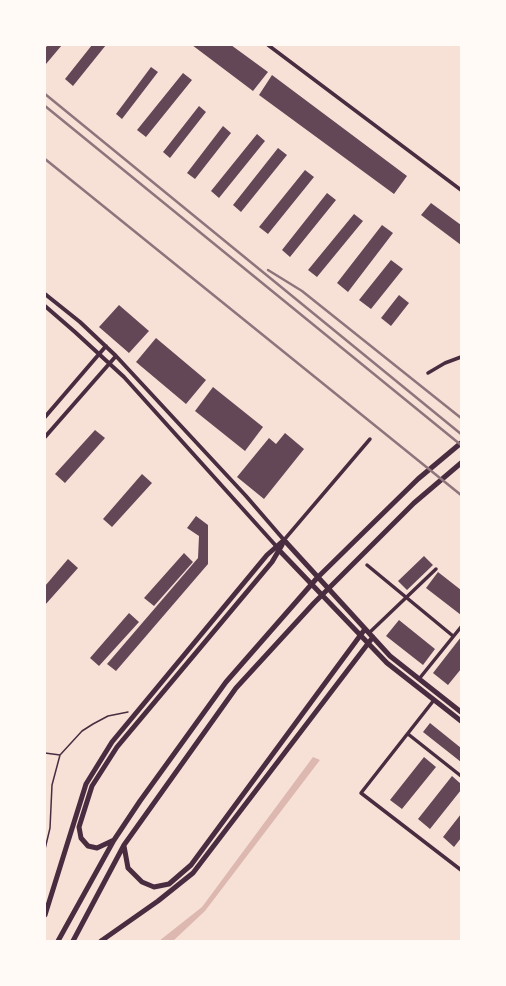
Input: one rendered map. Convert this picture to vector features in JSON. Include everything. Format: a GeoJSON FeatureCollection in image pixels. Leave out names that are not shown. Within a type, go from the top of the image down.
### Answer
{"type":"FeatureCollection","features":[{"type":"Feature","properties":{"kind":"main road"},"geometry":{"type":"LineString","coordinates":[[58,941],[114,840],[140,801],[226,682],[317,578],[418,479],[461,443]]}},
{"type":"Feature","properties":{"kind":"main road"},"geometry":{"type":"LineString","coordinates":[[73,941],[124,845],[236,688],[314,603],[414,503],[461,463]]}},
{"type":"Feature","properties":{"kind":"main road"},"geometry":{"type":"LineString","coordinates":[[114,840],[97,848],[88,846],[81,838],[79,827],[92,786],[117,747],[272,562],[278,548],[284,540],[390,656],[461,712]]}},
{"type":"Feature","properties":{"kind":"main road"},"geometry":{"type":"LineString","coordinates":[[278,548],[387,663],[461,721]]}},
{"type":"Feature","properties":{"kind":"main road"},"geometry":{"type":"LineString","coordinates":[[45,915],[86,784],[112,742],[267,555],[278,548]]}},
{"type":"Feature","properties":{"kind":"main road"},"geometry":{"type":"LineString","coordinates":[[124,845],[128,868],[142,882],[154,887],[169,884],[191,865],[365,629]]}},
{"type":"Feature","properties":{"kind":"main road"},"geometry":{"type":"LineString","coordinates":[[101,941],[158,901],[193,873],[368,643],[371,635]]}},
{"type":"Feature","properties":{"kind":"street"},"geometry":{"type":"LineString","coordinates":[[268,45],[461,190]]}},
{"type":"Feature","properties":{"kind":"street"},"geometry":{"type":"LineString","coordinates":[[45,294],[80,322],[116,356],[246,496],[284,540],[370,439]]}},
{"type":"Feature","properties":{"kind":"street"},"geometry":{"type":"LineString","coordinates":[[45,306],[124,376],[278,548]]}},
{"type":"Feature","properties":{"kind":"street"},"geometry":{"type":"LineString","coordinates":[[45,418],[106,346]]}},
{"type":"Feature","properties":{"kind":"street"},"geometry":{"type":"LineString","coordinates":[[45,437],[116,356]]}},
{"type":"Feature","properties":{"kind":"street"},"geometry":{"type":"LineString","coordinates":[[428,373],[445,363],[461,357]]}},
{"type":"Feature","properties":{"kind":"street"},"geometry":{"type":"LineString","coordinates":[[367,565],[453,636]]}},
{"type":"Feature","properties":{"kind":"street"},"geometry":{"type":"LineString","coordinates":[[371,635],[436,569]]}},
{"type":"Feature","properties":{"kind":"street"},"geometry":{"type":"LineString","coordinates":[[419,679],[461,627]]}},
{"type":"Feature","properties":{"kind":"street"},"geometry":{"type":"LineString","coordinates":[[434,700],[361,793],[461,870]]}},
{"type":"Feature","properties":{"kind":"street"},"geometry":{"type":"LineString","coordinates":[[408,734],[461,776]]}},
{"type":"Feature","properties":{"kind":"path"},"geometry":{"type":"LineString","coordinates":[[45,849],[50,828],[52,785],[60,755],[82,731],[93,724],[108,716],[138,710]]}},
{"type":"Feature","properties":{"kind":"path"},"geometry":{"type":"LineString","coordinates":[[45,753],[60,755]]}},
{"type":"Feature","properties":{"kind":"shaded area"},"geometry":{"type":"Polygon","coordinates":[[[313,757],[320,760],[205,911],[173,941],[159,941],[202,907],[313,757]]]}},
{"type":"Feature","properties":{"kind":"building"},"geometry":{"type":"Polygon","coordinates":[[[48,45],[62,45],[46,64],[45,48],[48,45]]]}},
{"type":"Feature","properties":{"kind":"building"},"geometry":{"type":"Polygon","coordinates":[[[92,45],[106,45],[73,86],[65,79],[92,45]]]}},
{"type":"Feature","properties":{"kind":"building"},"geometry":{"type":"Polygon","coordinates":[[[192,45],[231,45],[268,72],[253,91],[192,45]]]}},
{"type":"Feature","properties":{"kind":"building"},"geometry":{"type":"Polygon","coordinates":[[[151,67],[158,72],[122,119],[116,114],[151,67]]]}},
{"type":"Feature","properties":{"kind":"building"},"geometry":{"type":"Polygon","coordinates":[[[183,73],[192,80],[146,137],[137,130],[183,73]]]}},
{"type":"Feature","properties":{"kind":"building"},"geometry":{"type":"Polygon","coordinates":[[[272,75],[407,176],[394,194],[259,95],[272,75]]]}},
{"type":"Feature","properties":{"kind":"building"},"geometry":{"type":"Polygon","coordinates":[[[199,106],[206,112],[170,158],[163,152],[199,106]]]}},
{"type":"Feature","properties":{"kind":"building"},"geometry":{"type":"Polygon","coordinates":[[[223,126],[231,133],[195,179],[187,173],[223,126]]]}},
{"type":"Feature","properties":{"kind":"building"},"geometry":{"type":"Polygon","coordinates":[[[257,134],[265,141],[219,198],[211,191],[257,134]]]}},
{"type":"Feature","properties":{"kind":"building"},"geometry":{"type":"Polygon","coordinates":[[[278,148],[287,155],[241,212],[233,205],[278,148]]]}},
{"type":"Feature","properties":{"kind":"building"},"geometry":{"type":"Polygon","coordinates":[[[305,170],[314,177],[268,234],[259,227],[305,170]]]}},
{"type":"Feature","properties":{"kind":"building"},"geometry":{"type":"Polygon","coordinates":[[[327,193],[336,200],[290,257],[282,250],[327,193]]]}},
{"type":"Feature","properties":{"kind":"building"},"geometry":{"type":"Polygon","coordinates":[[[431,203],[461,225],[461,245],[421,215],[431,203]]]}},
{"type":"Feature","properties":{"kind":"building"},"geometry":{"type":"Polygon","coordinates":[[[354,214],[363,221],[317,277],[308,270],[354,214]]]}},
{"type":"Feature","properties":{"kind":"building"},"geometry":{"type":"Polygon","coordinates":[[[382,225],[393,233],[348,292],[337,283],[382,225]]]}},
{"type":"Feature","properties":{"kind":"building"},"geometry":{"type":"Polygon","coordinates":[[[391,260],[403,269],[371,309],[359,300],[391,260]]]}},
{"type":"Feature","properties":{"kind":"building"},"geometry":{"type":"Polygon","coordinates":[[[399,295],[409,303],[391,326],[381,318],[399,295]]]}},
{"type":"Feature","properties":{"kind":"building"},"geometry":{"type":"Polygon","coordinates":[[[119,305],[149,331],[129,353],[99,327],[119,305]]]}},
{"type":"Feature","properties":{"kind":"building"},"geometry":{"type":"Polygon","coordinates":[[[156,338],[206,380],[186,404],[136,362],[156,338]]]}},
{"type":"Feature","properties":{"kind":"building"},"geometry":{"type":"Polygon","coordinates":[[[213,387],[263,427],[245,451],[195,411],[213,387]]]}},
{"type":"Feature","properties":{"kind":"building"},"geometry":{"type":"Polygon","coordinates":[[[95,430],[105,438],[65,483],[55,474],[95,430]]]}},
{"type":"Feature","properties":{"kind":"building"},"geometry":{"type":"Polygon","coordinates":[[[285,433],[304,449],[264,499],[237,477],[269,438],[276,444],[285,433]]]}},
{"type":"Feature","properties":{"kind":"building"},"geometry":{"type":"Polygon","coordinates":[[[142,474],[152,483],[112,527],[103,519],[142,474]]]}},
{"type":"Feature","properties":{"kind":"building"},"geometry":{"type":"Polygon","coordinates":[[[196,516],[208,525],[208,564],[116,671],[107,664],[198,558],[199,536],[187,528],[196,516]]]}},
{"type":"Feature","properties":{"kind":"building"},"geometry":{"type":"Polygon","coordinates":[[[184,553],[193,562],[154,606],[144,598],[184,553]]]}},
{"type":"Feature","properties":{"kind":"building"},"geometry":{"type":"Polygon","coordinates":[[[424,556],[433,565],[407,590],[398,581],[424,556]]]}},
{"type":"Feature","properties":{"kind":"building"},"geometry":{"type":"Polygon","coordinates":[[[68,559],[78,568],[45,605],[45,586],[68,559]]]}},
{"type":"Feature","properties":{"kind":"building"},"geometry":{"type":"Polygon","coordinates":[[[438,572],[461,590],[461,615],[426,588],[438,572]]]}},
{"type":"Feature","properties":{"kind":"building"},"geometry":{"type":"Polygon","coordinates":[[[129,613],[139,622],[99,666],[90,658],[129,613]]]}},
{"type":"Feature","properties":{"kind":"building"},"geometry":{"type":"Polygon","coordinates":[[[399,620],[435,649],[423,665],[386,636],[399,620]]]}},
{"type":"Feature","properties":{"kind":"building"},"geometry":{"type":"Polygon","coordinates":[[[461,637],[461,669],[448,685],[433,673],[461,637]]]}},
{"type":"Feature","properties":{"kind":"building"},"geometry":{"type":"Polygon","coordinates":[[[430,723],[461,748],[461,762],[423,732],[430,723]]]}},
{"type":"Feature","properties":{"kind":"building"},"geometry":{"type":"Polygon","coordinates":[[[424,757],[436,767],[402,809],[390,800],[424,757]]]}},
{"type":"Feature","properties":{"kind":"building"},"geometry":{"type":"Polygon","coordinates":[[[452,776],[461,784],[461,790],[430,829],[418,819],[452,776]]]}},
{"type":"Feature","properties":{"kind":"building"},"geometry":{"type":"Polygon","coordinates":[[[461,814],[461,838],[454,847],[443,837],[461,814]]]}},
{"type":"Feature","properties":{"kind":"railway"},"geometry":{"type":"LineString","coordinates":[[45,94],[461,434]]}},
{"type":"Feature","properties":{"kind":"railway"},"geometry":{"type":"LineString","coordinates":[[45,106],[461,445]]}},
{"type":"Feature","properties":{"kind":"railway"},"geometry":{"type":"LineString","coordinates":[[45,159],[461,495]]}},
{"type":"Feature","properties":{"kind":"railway"},"geometry":{"type":"LineString","coordinates":[[268,270],[302,291],[461,418]]}}]}
